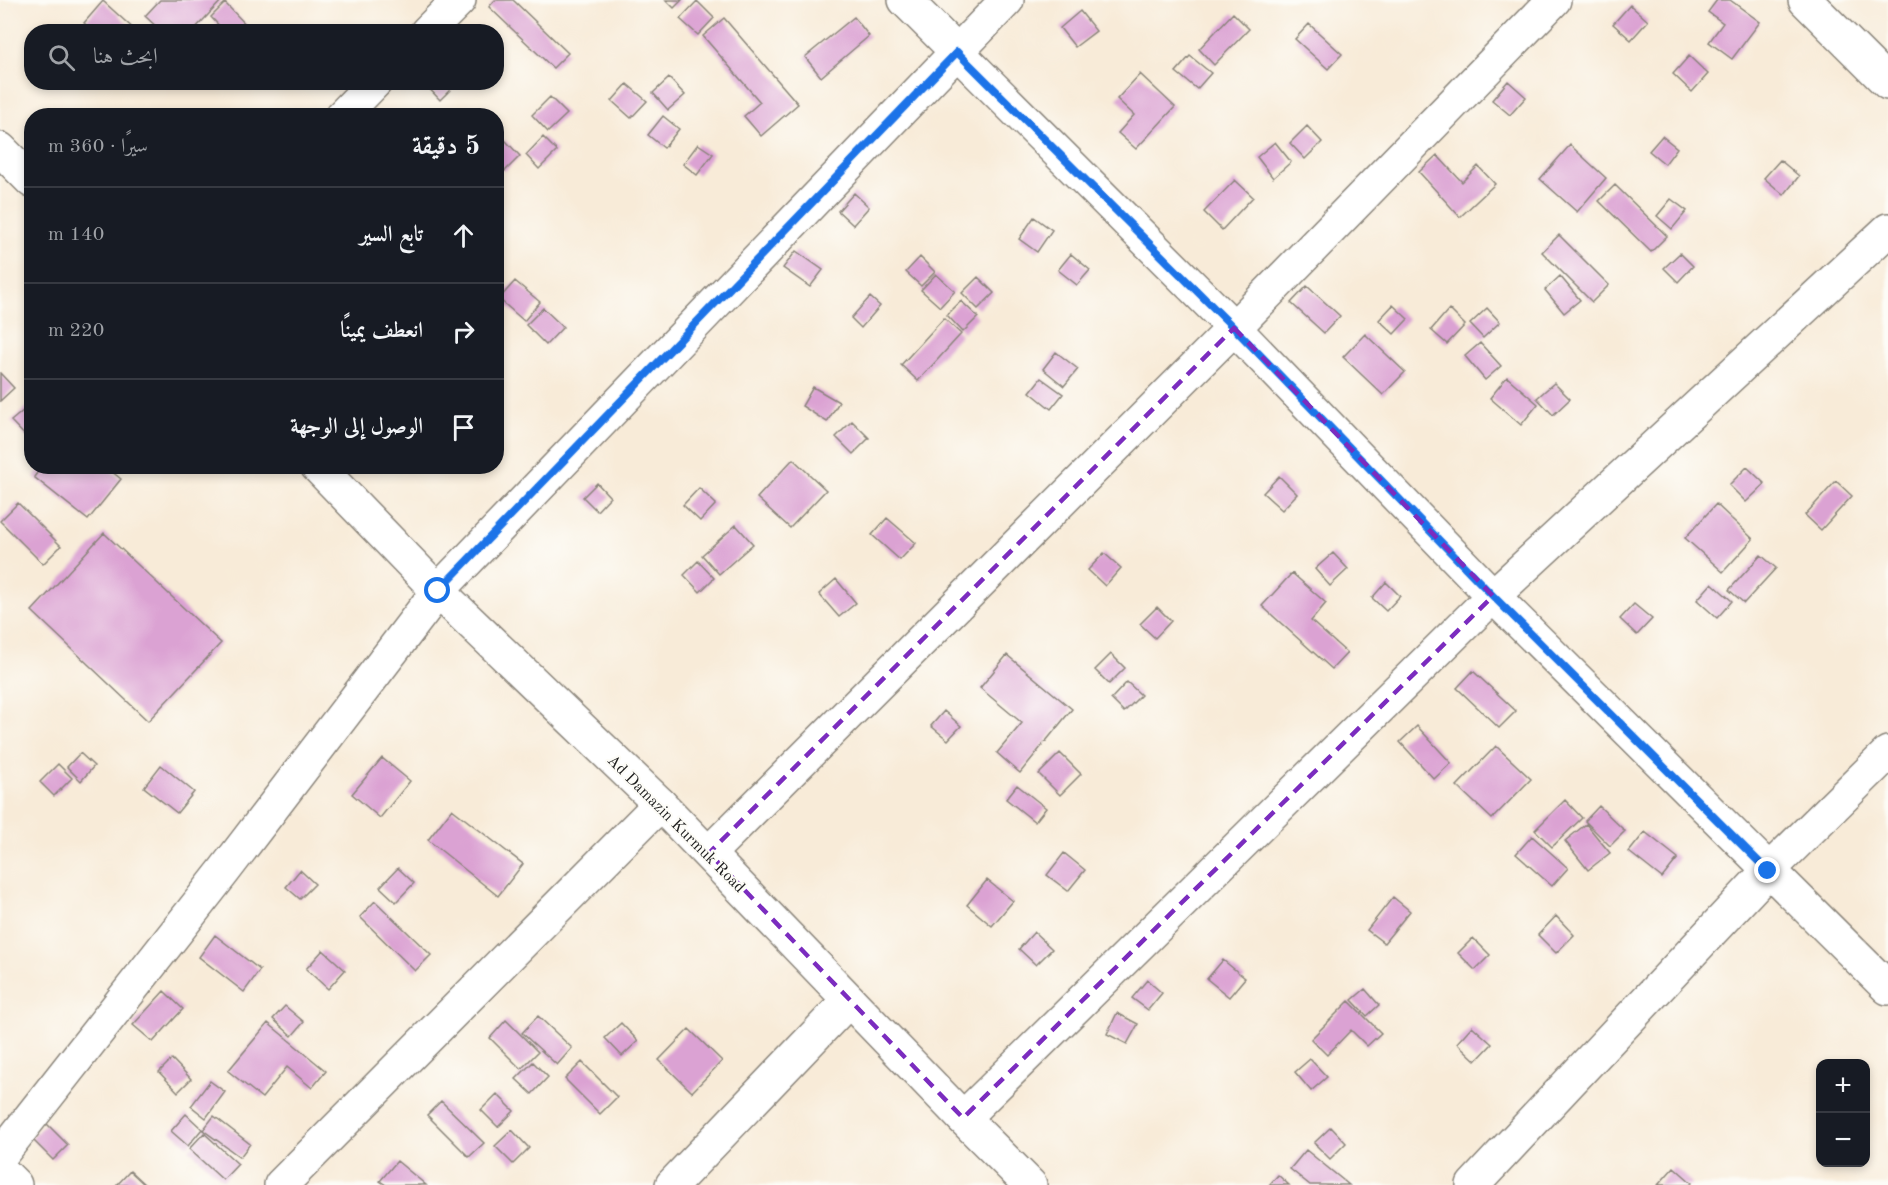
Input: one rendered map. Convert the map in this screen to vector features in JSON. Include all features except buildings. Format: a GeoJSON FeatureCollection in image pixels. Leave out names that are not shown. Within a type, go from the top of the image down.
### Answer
{"type":"FeatureCollection","features":[{"type":"Feature","properties":{"kind":"main road"},"geometry":{"type":"LineString","coordinates":[[435,24],[459,0]]}},
{"type":"Feature","properties":{"kind":"main road"},"geometry":{"type":"LineString","coordinates":[[905,0],[1234,328],[1493,596],[1888,988]]}},
{"type":"Feature","properties":{"kind":"main road"},"geometry":{"type":"LineString","coordinates":[[0,1156],[217,880],[438,591],[1007,0]]}},
{"type":"Feature","properties":{"kind":"main road"},"geometry":{"type":"LineString","coordinates":[[709,853],[1234,328],[1554,0]]}},
{"type":"Feature","properties":{"kind":"main road"},"geometry":{"type":"LineString","coordinates":[[1805,0],[1888,83]]}},
{"type":"Feature","properties":{"kind":"main road"},"geometry":{"type":"LineString","coordinates":[[350,108],[367,90]]}},
{"type":"Feature","properties":{"kind":"main road"},"geometry":{"type":"LineString","coordinates":[[0,149],[24,172]]}},
{"type":"Feature","properties":{"kind":"main road"},"geometry":{"type":"LineString","coordinates":[[963,1118],[1493,596],[1888,230]]}},
{"type":"Feature","properties":{"kind":"main road","name":"Ad Damazin Kurmuk Road"},"geometry":{"type":"LineString","coordinates":[[325,474],[438,591],[709,853],[1030,1185]]}},
{"type":"Feature","properties":{"kind":"main road"},"geometry":{"type":"LineString","coordinates":[[1473,1185],[1768,871],[1888,753]]}},
{"type":"Feature","properties":{"kind":"main road"},"geometry":{"type":"LineString","coordinates":[[280,1185],[660,804]]}},
{"type":"Feature","properties":{"kind":"main road"},"geometry":{"type":"LineString","coordinates":[[672,1185],[849,1000]]}},
{"type":"Feature","properties":{"kind":"main road"},"geometry":{"type":"LineString","coordinates":[[0,1170],[15,1185]]}},
{"type":"Feature","properties":{"kind":"highlighted area"},"geometry":{"type":"Polygon","coordinates":[[[1234,328],[1493,596],[963,1118],[709,853],[1234,328]]]}},
{"type":"Feature","properties":{"kind":"route"},"geometry":{"type":"LineString","coordinates":[[438,591],[957,52],[1234,328],[1493,596],[1768,871]]}}]}
